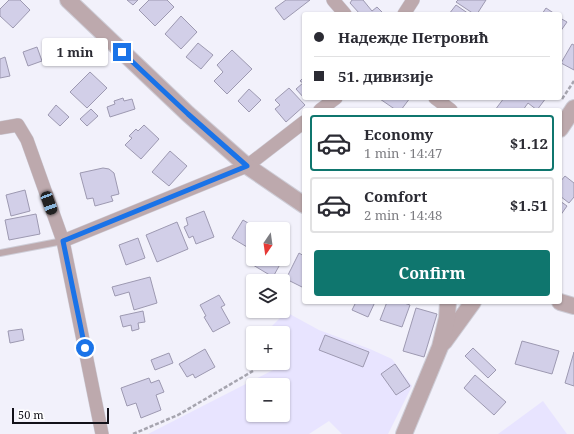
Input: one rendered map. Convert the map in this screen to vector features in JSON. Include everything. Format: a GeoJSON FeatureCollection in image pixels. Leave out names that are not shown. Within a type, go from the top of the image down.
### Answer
{"type":"FeatureCollection","features":[{"type":"Feature","properties":{"kind":"street"},"geometry":{"type":"LineString","coordinates":[[68,0],[188,114],[247,166],[302,204]]}},
{"type":"Feature","properties":{"kind":"street"},"geometry":{"type":"LineString","coordinates":[[333,0],[343,12]]}},
{"type":"Feature","properties":{"kind":"street"},"geometry":{"type":"LineString","coordinates":[[405,12],[413,0]]}},
{"type":"Feature","properties":{"kind":"street"},"geometry":{"type":"LineString","coordinates":[[323,108],[333,100]]}},
{"type":"Feature","properties":{"kind":"street"},"geometry":{"type":"LineString","coordinates":[[438,100],[448,108]]}},
{"type":"Feature","properties":{"kind":"street"},"geometry":{"type":"LineString","coordinates":[[562,121],[566,106]]}},
{"type":"Feature","properties":{"kind":"street"},"geometry":{"type":"LineString","coordinates":[[63,241],[247,166],[302,124]]}},
{"type":"Feature","properties":{"kind":"street"},"geometry":{"type":"LineString","coordinates":[[0,128],[18,125],[27,140],[63,241],[102,434]]}},
{"type":"Feature","properties":{"kind":"street"},"geometry":{"type":"LineString","coordinates":[[562,303],[574,306]]}},
{"type":"Feature","properties":{"kind":"street"},"geometry":{"type":"LineString","coordinates":[[404,434],[440,347],[447,318],[448,304]]}},
{"type":"Feature","properties":{"kind":"street"},"geometry":{"type":"LineString","coordinates":[[440,347],[472,304]]}},
{"type":"Feature","properties":{"kind":"lane"},"geometry":{"type":"LineString","coordinates":[[0,253],[63,241]]}},
{"type":"Feature","properties":{"kind":"path"},"geometry":{"type":"LineString","coordinates":[[566,106],[574,81]]}},
{"type":"Feature","properties":{"kind":"path"},"geometry":{"type":"LineString","coordinates":[[133,434],[178,415],[253,371]]}},
{"type":"Feature","properties":{"kind":"shaded area"},"geometry":{"type":"Polygon","coordinates":[[[290,314],[319,330],[392,359],[412,386],[388,434],[342,434],[329,421],[309,434],[148,434],[246,384],[246,422],[290,422],[290,378],[258,378],[273,370],[290,370],[290,326],[272,326],[280,318],[290,318],[290,314]]]}},
{"type":"Feature","properties":{"kind":"shaded area"},"geometry":{"type":"Polygon","coordinates":[[[543,401],[567,434],[498,434],[543,401]]]}},
{"type":"Feature","properties":{"kind":"building"},"geometry":{"type":"Polygon","coordinates":[[[9,0],[20,0],[30,10],[13,28],[0,16],[0,9],[9,0]]]}},
{"type":"Feature","properties":{"kind":"building"},"geometry":{"type":"Polygon","coordinates":[[[127,0],[138,0],[133,5],[127,0]]]}},
{"type":"Feature","properties":{"kind":"building"},"geometry":{"type":"Polygon","coordinates":[[[149,0],[167,0],[174,7],[155,26],[139,10],[149,0]]]}},
{"type":"Feature","properties":{"kind":"building"},"geometry":{"type":"Polygon","coordinates":[[[286,0],[310,0],[284,20],[275,8],[286,0]]]}},
{"type":"Feature","properties":{"kind":"building"},"geometry":{"type":"Polygon","coordinates":[[[352,0],[363,0],[372,11],[377,7],[382,12],[358,12],[350,3],[352,0]]]}},
{"type":"Feature","properties":{"kind":"building"},"geometry":{"type":"Polygon","coordinates":[[[458,0],[486,0],[478,12],[471,12],[456,2],[458,0]]]}},
{"type":"Feature","properties":{"kind":"building"},"geometry":{"type":"Polygon","coordinates":[[[456,5],[466,12],[451,12],[456,5]]]}},
{"type":"Feature","properties":{"kind":"building"},"geometry":{"type":"Polygon","coordinates":[[[546,8],[552,12],[543,12],[546,8]]]}},
{"type":"Feature","properties":{"kind":"building"},"geometry":{"type":"Polygon","coordinates":[[[181,16],[197,32],[181,49],[165,34],[181,16]]]}},
{"type":"Feature","properties":{"kind":"building"},"geometry":{"type":"Polygon","coordinates":[[[562,19],[567,22],[562,29],[562,19]]]}},
{"type":"Feature","properties":{"kind":"building"},"geometry":{"type":"Polygon","coordinates":[[[198,43],[213,55],[201,69],[186,57],[198,43]]]}},
{"type":"Feature","properties":{"kind":"building"},"geometry":{"type":"Polygon","coordinates":[[[572,44],[574,45],[574,70],[562,64],[572,44]]]}},
{"type":"Feature","properties":{"kind":"building"},"geometry":{"type":"Polygon","coordinates":[[[37,47],[42,61],[28,66],[23,52],[37,47]]]}},
{"type":"Feature","properties":{"kind":"building"},"geometry":{"type":"Polygon","coordinates":[[[232,50],[252,69],[227,94],[214,81],[223,72],[217,65],[232,50]]]}},
{"type":"Feature","properties":{"kind":"building"},"geometry":{"type":"Polygon","coordinates":[[[5,57],[10,76],[0,78],[0,59],[5,57]]]}},
{"type":"Feature","properties":{"kind":"building"},"geometry":{"type":"Polygon","coordinates":[[[90,72],[107,88],[87,108],[70,92],[90,72]]]}},
{"type":"Feature","properties":{"kind":"building"},"geometry":{"type":"Polygon","coordinates":[[[302,84],[302,96],[296,89],[302,84]]]}},
{"type":"Feature","properties":{"kind":"building"},"geometry":{"type":"Polygon","coordinates":[[[289,88],[305,105],[286,122],[275,109],[280,105],[275,100],[289,88]]]}},
{"type":"Feature","properties":{"kind":"building"},"geometry":{"type":"Polygon","coordinates":[[[249,89],[261,100],[249,112],[238,101],[249,89]]]}},
{"type":"Feature","properties":{"kind":"building"},"geometry":{"type":"Polygon","coordinates":[[[123,98],[124,101],[132,99],[135,109],[110,117],[107,107],[115,104],[114,101],[123,98]]]}},
{"type":"Feature","properties":{"kind":"building"},"geometry":{"type":"Polygon","coordinates":[[[381,100],[408,100],[402,108],[393,108],[381,100]]]}},
{"type":"Feature","properties":{"kind":"building"},"geometry":{"type":"Polygon","coordinates":[[[502,100],[544,100],[538,108],[534,108],[528,103],[524,108],[496,108],[502,100]]]}},
{"type":"Feature","properties":{"kind":"building"},"geometry":{"type":"Polygon","coordinates":[[[56,105],[69,117],[60,126],[48,115],[56,105]]]}},
{"type":"Feature","properties":{"kind":"building"},"geometry":{"type":"Polygon","coordinates":[[[91,109],[98,116],[87,126],[80,119],[91,109]]]}},
{"type":"Feature","properties":{"kind":"building"},"geometry":{"type":"Polygon","coordinates":[[[144,125],[159,139],[141,159],[125,145],[132,138],[129,136],[136,129],[138,131],[144,125]]]}},
{"type":"Feature","properties":{"kind":"building"},"geometry":{"type":"Polygon","coordinates":[[[170,151],[187,166],[169,186],[152,172],[170,151]]]}},
{"type":"Feature","properties":{"kind":"building"},"geometry":{"type":"Polygon","coordinates":[[[103,168],[109,169],[114,173],[119,194],[111,196],[113,201],[95,206],[93,198],[87,199],[80,173],[103,168]]]}},
{"type":"Feature","properties":{"kind":"building"},"geometry":{"type":"Polygon","coordinates":[[[565,176],[574,183],[574,197],[569,203],[562,198],[562,180],[565,176]]]}},
{"type":"Feature","properties":{"kind":"building"},"geometry":{"type":"Polygon","coordinates":[[[25,190],[30,211],[11,216],[6,195],[25,190]]]}},
{"type":"Feature","properties":{"kind":"building"},"geometry":{"type":"Polygon","coordinates":[[[562,202],[567,206],[562,213],[562,202]]]}},
{"type":"Feature","properties":{"kind":"building"},"geometry":{"type":"Polygon","coordinates":[[[204,211],[214,237],[196,244],[193,236],[189,238],[184,227],[188,225],[186,218],[204,211]]]}},
{"type":"Feature","properties":{"kind":"building"},"geometry":{"type":"Polygon","coordinates":[[[36,214],[40,234],[9,240],[5,220],[36,214]]]}},
{"type":"Feature","properties":{"kind":"building"},"geometry":{"type":"Polygon","coordinates":[[[243,220],[246,222],[246,246],[232,238],[243,220]]]}},
{"type":"Feature","properties":{"kind":"building"},"geometry":{"type":"Polygon","coordinates":[[[177,222],[188,249],[157,262],[146,235],[177,222]]]}},
{"type":"Feature","properties":{"kind":"building"},"geometry":{"type":"Polygon","coordinates":[[[138,238],[145,258],[126,265],[119,245],[138,238]]]}},
{"type":"Feature","properties":{"kind":"building"},"geometry":{"type":"Polygon","coordinates":[[[299,253],[302,255],[302,287],[290,281],[290,274],[288,274],[299,253]]]}},
{"type":"Feature","properties":{"kind":"building"},"geometry":{"type":"Polygon","coordinates":[[[255,266],[279,266],[275,274],[268,274],[255,266]]]}},
{"type":"Feature","properties":{"kind":"building"},"geometry":{"type":"Polygon","coordinates":[[[150,277],[157,303],[134,310],[129,292],[115,296],[112,287],[150,277]]]}},
{"type":"Feature","properties":{"kind":"building"},"geometry":{"type":"Polygon","coordinates":[[[219,295],[225,305],[221,307],[230,323],[213,332],[204,317],[206,316],[200,305],[219,295]]]}},
{"type":"Feature","properties":{"kind":"building"},"geometry":{"type":"Polygon","coordinates":[[[355,304],[374,304],[368,317],[352,310],[355,304]]]}},
{"type":"Feature","properties":{"kind":"building"},"geometry":{"type":"Polygon","coordinates":[[[386,304],[410,305],[402,327],[380,320],[386,304]]]}},
{"type":"Feature","properties":{"kind":"building"},"geometry":{"type":"Polygon","coordinates":[[[416,308],[437,314],[424,357],[403,351],[416,308]]]}},
{"type":"Feature","properties":{"kind":"building"},"geometry":{"type":"Polygon","coordinates":[[[143,311],[145,322],[138,323],[139,329],[132,331],[131,325],[123,327],[120,316],[143,311]]]}},
{"type":"Feature","properties":{"kind":"building"},"geometry":{"type":"Polygon","coordinates":[[[22,329],[24,340],[10,343],[8,331],[22,329]]]}},
{"type":"Feature","properties":{"kind":"building"},"geometry":{"type":"Polygon","coordinates":[[[325,335],[369,352],[363,367],[319,350],[325,335]]]}},
{"type":"Feature","properties":{"kind":"building"},"geometry":{"type":"Polygon","coordinates":[[[522,341],[559,351],[552,374],[515,364],[522,341]]]}},
{"type":"Feature","properties":{"kind":"building"},"geometry":{"type":"Polygon","coordinates":[[[473,348],[496,370],[488,378],[465,356],[473,348]]]}},
{"type":"Feature","properties":{"kind":"building"},"geometry":{"type":"Polygon","coordinates":[[[205,349],[215,367],[195,378],[193,374],[187,377],[179,364],[205,349]]]}},
{"type":"Feature","properties":{"kind":"building"},"geometry":{"type":"Polygon","coordinates":[[[574,352],[574,386],[565,383],[574,352]]]}},
{"type":"Feature","properties":{"kind":"building"},"geometry":{"type":"Polygon","coordinates":[[[169,353],[173,363],[155,370],[151,360],[169,353]]]}},
{"type":"Feature","properties":{"kind":"building"},"geometry":{"type":"Polygon","coordinates":[[[395,364],[410,386],[396,395],[381,374],[395,364]]]}},
{"type":"Feature","properties":{"kind":"building"},"geometry":{"type":"Polygon","coordinates":[[[475,375],[506,402],[494,415],[464,388],[475,375]]]}},
{"type":"Feature","properties":{"kind":"building"},"geometry":{"type":"Polygon","coordinates":[[[149,378],[151,383],[159,380],[164,392],[156,395],[161,410],[141,418],[136,403],[127,406],[121,388],[149,378]]]}},
{"type":"Feature","properties":{"kind":"route"},"geometry":{"type":"LineString","coordinates":[[85,348],[63,241],[247,166],[188,114],[122,52]]}}]}
